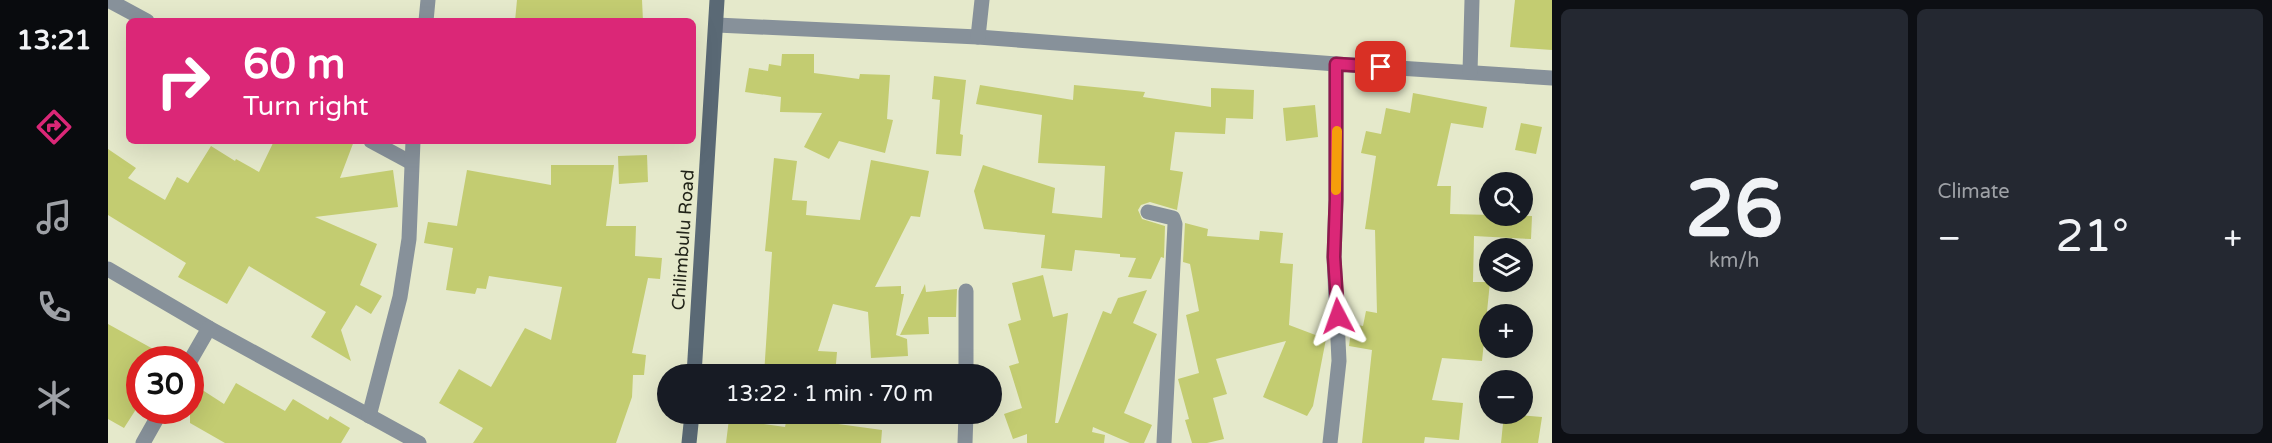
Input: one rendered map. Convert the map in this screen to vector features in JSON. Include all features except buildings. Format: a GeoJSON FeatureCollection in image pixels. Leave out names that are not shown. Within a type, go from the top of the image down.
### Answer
{"type":"FeatureCollection","features":[{"type":"Feature","properties":{"kind":"main road","name":"Chilimbulu Road"},"geometry":{"type":"LineString","coordinates":[[695,364],[717,0]]}},
{"type":"Feature","properties":{"kind":"main road"},"geometry":{"type":"LineString","coordinates":[[689,443],[691,424]]}},
{"type":"Feature","properties":{"kind":"street"},"geometry":{"type":"LineString","coordinates":[[108,0],[141,18]]}},
{"type":"Feature","properties":{"kind":"street"},"geometry":{"type":"LineString","coordinates":[[426,18],[428,0]]}},
{"type":"Feature","properties":{"kind":"street"},"geometry":{"type":"LineString","coordinates":[[978,37],[982,0]]}},
{"type":"Feature","properties":{"kind":"street"},"geometry":{"type":"LineString","coordinates":[[1470,72],[1472,0]]}},
{"type":"Feature","properties":{"kind":"street"},"geometry":{"type":"LineString","coordinates":[[717,25],[978,37],[1552,78]]}},
{"type":"Feature","properties":{"kind":"street"},"geometry":{"type":"LineString","coordinates":[[1330,443],[1339,361],[1334,257],[1336,64]]}},
{"type":"Feature","properties":{"kind":"street"},"geometry":{"type":"LineString","coordinates":[[377,144],[410,162]]}},
{"type":"Feature","properties":{"kind":"street"},"geometry":{"type":"LineString","coordinates":[[369,416],[400,297],[408,238],[412,144]]}},
{"type":"Feature","properties":{"kind":"street"},"geometry":{"type":"LineString","coordinates":[[1148,212],[1173,218],[1175,224],[1164,443]]}},
{"type":"Feature","properties":{"kind":"street"},"geometry":{"type":"LineString","coordinates":[[108,269],[209,328],[419,443]]}},
{"type":"Feature","properties":{"kind":"street"},"geometry":{"type":"LineString","coordinates":[[966,291],[966,364]]}},
{"type":"Feature","properties":{"kind":"street"},"geometry":{"type":"LineString","coordinates":[[199,346],[209,328]]}},
{"type":"Feature","properties":{"kind":"street"},"geometry":{"type":"LineString","coordinates":[[143,443],[154,424]]}},
{"type":"Feature","properties":{"kind":"street"},"geometry":{"type":"LineString","coordinates":[[965,443],[966,424]]}},
{"type":"Feature","properties":{"kind":"slow traffic"},"geometry":{"type":"LineString","coordinates":[[1336,190],[1337,131]]}},
{"type":"Feature","properties":{"kind":"route"},"geometry":{"type":"LineString","coordinates":[[1338,316],[1334,257],[1336,64],[1381,67]]}}]}
